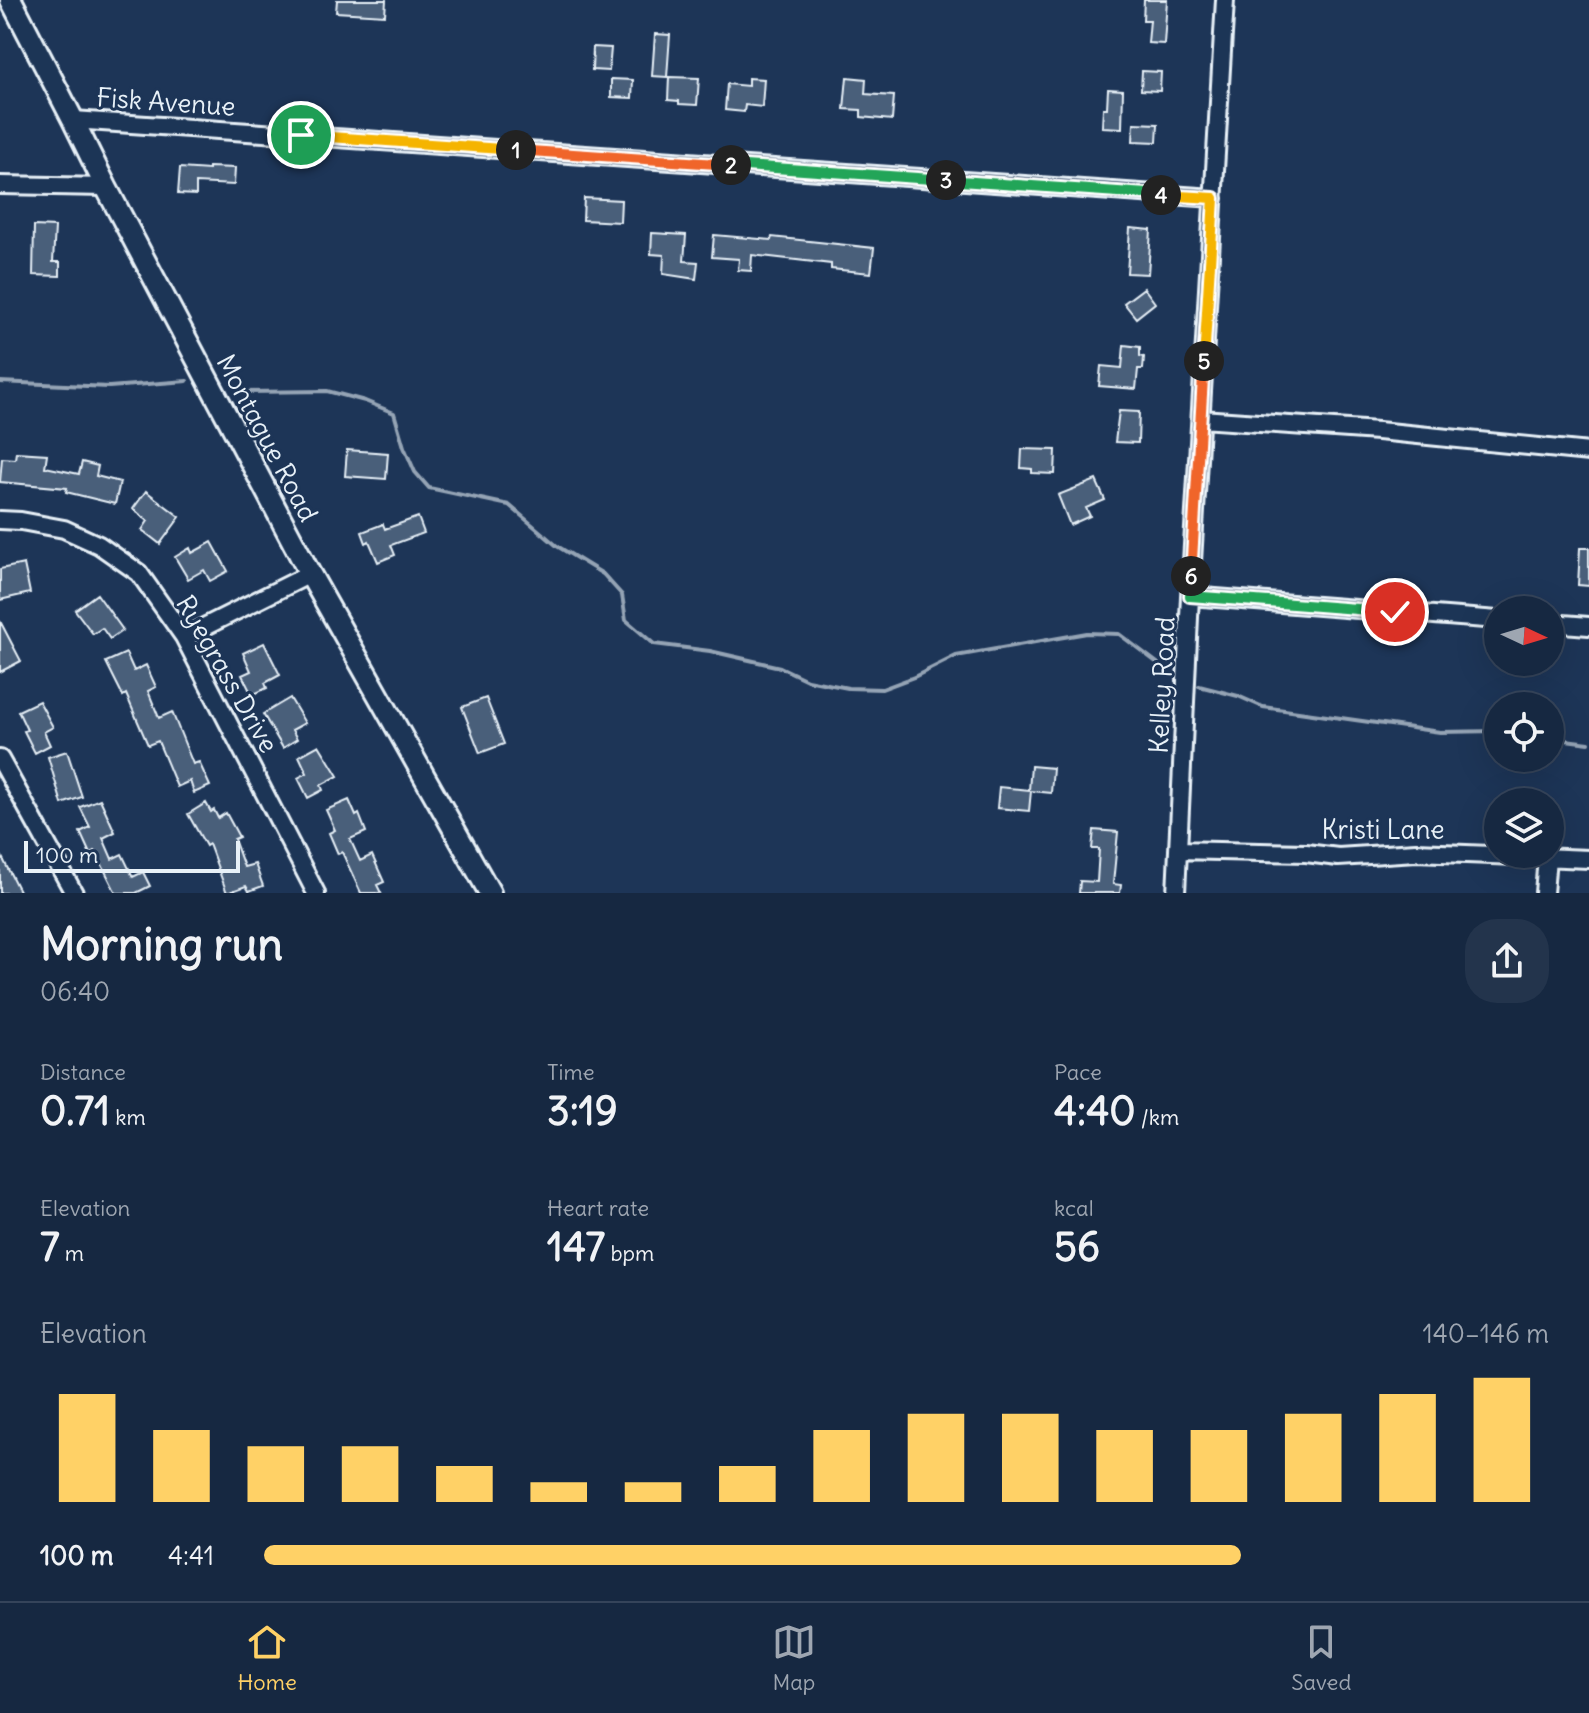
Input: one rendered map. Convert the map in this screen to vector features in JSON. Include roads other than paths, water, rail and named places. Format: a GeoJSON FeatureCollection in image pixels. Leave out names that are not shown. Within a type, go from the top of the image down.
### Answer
{"type":"FeatureCollection","features":[{"type":"Feature","properties":{"kind":"main road","name":"Montague Road"},"geometry":{"type":"LineString","coordinates":[[11,0],[310,574],[490,893]]}},
{"type":"Feature","properties":{"kind":"street","name":"Kelley Road"},"geometry":{"type":"LineString","coordinates":[[1176,893],[1225,0]]}},
{"type":"Feature","properties":{"kind":"street","name":"Fisk Avenue"},"geometry":{"type":"LineString","coordinates":[[73,120],[1214,198]]}},
{"type":"Feature","properties":{"kind":"street"},"geometry":{"type":"LineString","coordinates":[[0,185],[106,187]]}},
{"type":"Feature","properties":{"kind":"street"},"geometry":{"type":"LineString","coordinates":[[1201,419],[1378,431],[1589,452]]}},
{"type":"Feature","properties":{"kind":"street","name":"Ryegrass Drive"},"geometry":{"type":"LineString","coordinates":[[0,520],[64,529],[99,545],[139,573],[184,637],[316,893]]}},
{"type":"Feature","properties":{"kind":"street"},"geometry":{"type":"LineString","coordinates":[[184,637],[310,574]]}},
{"type":"Feature","properties":{"kind":"street"},"geometry":{"type":"LineString","coordinates":[[1190,596],[1484,619]]}},
{"type":"Feature","properties":{"kind":"street"},"geometry":{"type":"LineString","coordinates":[[1564,624],[1589,626]]}},
{"type":"Feature","properties":{"kind":"street"},"geometry":{"type":"LineString","coordinates":[[0,759],[74,893]]}},
{"type":"Feature","properties":{"kind":"street","name":"Kristi Lane"},"geometry":{"type":"LineString","coordinates":[[1178,850],[1306,853],[1338,857],[1416,852],[1484,855]]}},
{"type":"Feature","properties":{"kind":"street","name":"Kristi Lane"},"geometry":{"type":"LineString","coordinates":[[1564,858],[1589,859]]}},
{"type":"Feature","properties":{"kind":"street"},"geometry":{"type":"LineString","coordinates":[[1544,893],[1546,868]]}},
{"type":"Feature","properties":{"kind":"waterway"},"geometry":{"type":"LineString","coordinates":[[0,382],[109,387],[187,381]]}},
{"type":"Feature","properties":{"kind":"waterway"},"geometry":{"type":"LineString","coordinates":[[240,392],[327,391],[394,413],[415,472],[429,488],[509,505],[557,546],[603,574],[622,595],[626,620],[654,644],[710,651],[780,667],[807,680],[848,688],[882,689],[956,656],[1087,633],[1119,634],[1168,671]]}},
{"type":"Feature","properties":{"kind":"waterway"},"geometry":{"type":"LineString","coordinates":[[1199,686],[1238,696],[1263,707],[1440,732],[1484,731]]}},
{"type":"Feature","properties":{"kind":"waterway"},"geometry":{"type":"LineString","coordinates":[[1564,740],[1589,743]]}}]}
